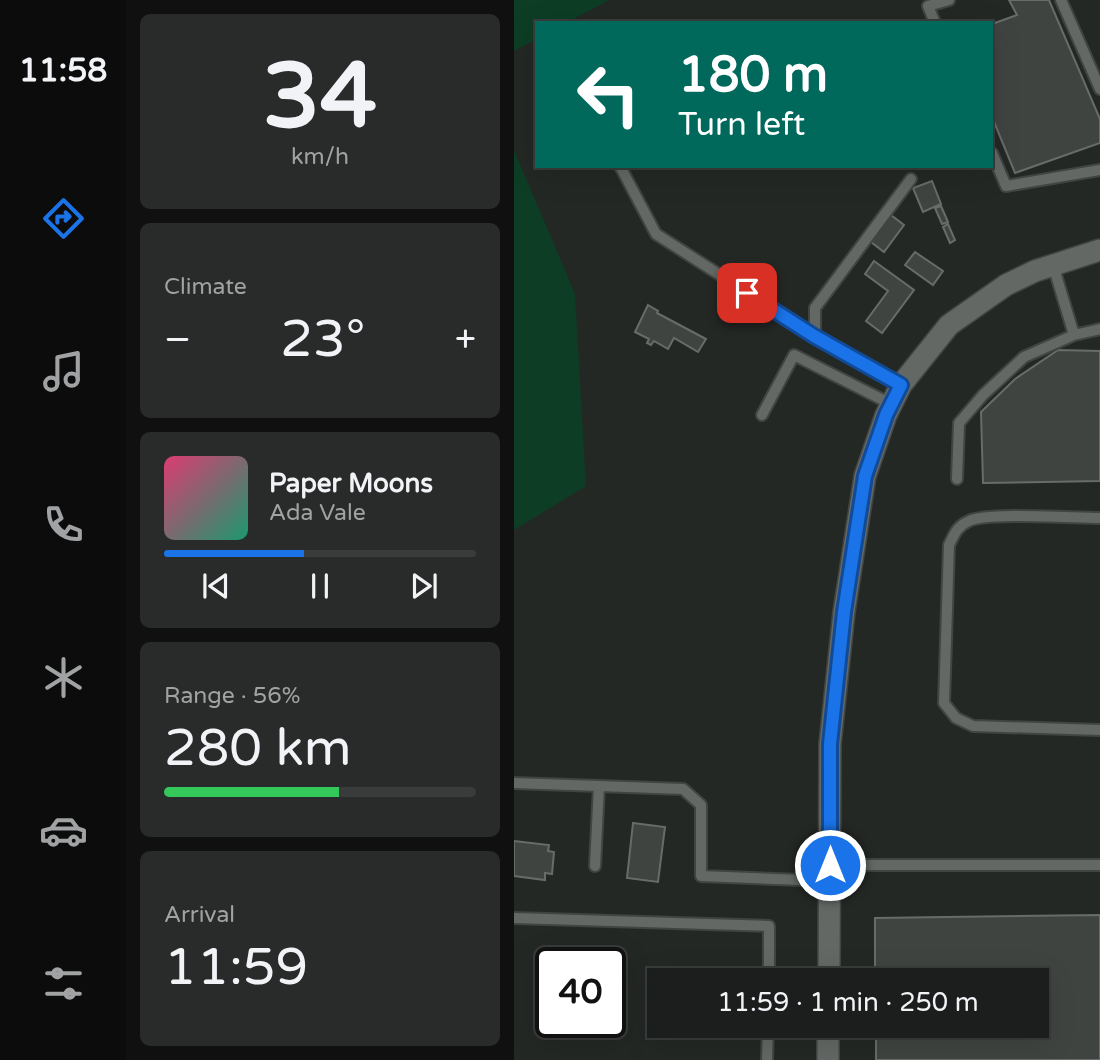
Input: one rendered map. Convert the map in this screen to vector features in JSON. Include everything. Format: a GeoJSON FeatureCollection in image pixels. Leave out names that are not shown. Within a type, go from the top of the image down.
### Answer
{"type":"FeatureCollection","features":[{"type":"Feature","properties":{"kind":"street"},"geometry":{"type":"LineString","coordinates":[[829,968],[830,744],[844,612],[865,476],[896,394],[949,325],[1006,285],[1053,265],[1100,250]]}},
{"type":"Feature","properties":{"kind":"street"},"geometry":{"type":"LineString","coordinates":[[828,1038],[828,1060]]}},
{"type":"Feature","properties":{"kind":"lane"},"geometry":{"type":"LineString","coordinates":[[934,21],[928,6],[949,0]]}},
{"type":"Feature","properties":{"kind":"lane"},"geometry":{"type":"LineString","coordinates":[[1061,0],[1100,89]]}},
{"type":"Feature","properties":{"kind":"lane"},"geometry":{"type":"LineString","coordinates":[[993,155],[1006,186],[1100,170]]}},
{"type":"Feature","properties":{"kind":"lane"},"geometry":{"type":"LineString","coordinates":[[621,168],[656,234],[814,336],[896,394]]}},
{"type":"Feature","properties":{"kind":"lane"},"geometry":{"type":"LineString","coordinates":[[814,336],[814,308],[911,178]]}},
{"type":"Feature","properties":{"kind":"lane"},"geometry":{"type":"LineString","coordinates":[[1053,265],[1074,335]]}},
{"type":"Feature","properties":{"kind":"lane"},"geometry":{"type":"LineString","coordinates":[[957,479],[959,423],[983,395],[1024,357],[1074,335],[1100,329]]}},
{"type":"Feature","properties":{"kind":"lane"},"geometry":{"type":"LineString","coordinates":[[762,415],[795,355],[896,394]]}},
{"type":"Feature","properties":{"kind":"lane"},"geometry":{"type":"LineString","coordinates":[[1100,518],[990,517],[970,520],[956,529],[949,545],[943,678],[944,703],[956,718],[973,726],[1100,730]]}},
{"type":"Feature","properties":{"kind":"lane"},"geometry":{"type":"LineString","coordinates":[[514,783],[683,789],[701,805],[701,876],[1100,865]]}},
{"type":"Feature","properties":{"kind":"lane"},"geometry":{"type":"LineString","coordinates":[[595,866],[599,786]]}},
{"type":"Feature","properties":{"kind":"lane"},"geometry":{"type":"LineString","coordinates":[[514,918],[769,926],[768,968]]}},
{"type":"Feature","properties":{"kind":"lane"},"geometry":{"type":"LineString","coordinates":[[767,1060],[768,1038]]}},
{"type":"Feature","properties":{"kind":"green space"},"geometry":{"type":"Polygon","coordinates":[[[514,0],[609,0],[570,21],[535,21],[535,40],[514,51],[514,0]]]}},
{"type":"Feature","properties":{"kind":"green space"},"geometry":{"type":"Polygon","coordinates":[[[514,150],[575,294],[586,486],[514,530],[514,150]]]}},
{"type":"Feature","properties":{"kind":"building"},"geometry":{"type":"Polygon","coordinates":[[[1009,0],[1049,0],[1100,119],[1100,143],[1015,173],[993,119],[993,24],[1017,15],[1009,0]]]}},
{"type":"Feature","properties":{"kind":"building"},"geometry":{"type":"Polygon","coordinates":[[[932,181],[941,204],[923,212],[913,188],[932,181]]]}},
{"type":"Feature","properties":{"kind":"building"},"geometry":{"type":"Polygon","coordinates":[[[941,206],[948,222],[942,224],[935,208],[941,206]]]}},
{"type":"Feature","properties":{"kind":"building"},"geometry":{"type":"Polygon","coordinates":[[[891,215],[904,225],[884,252],[871,242],[891,215]]]}},
{"type":"Feature","properties":{"kind":"building"},"geometry":{"type":"Polygon","coordinates":[[[948,224],[955,240],[950,243],[943,227],[948,224]]]}},
{"type":"Feature","properties":{"kind":"building"},"geometry":{"type":"Polygon","coordinates":[[[915,252],[943,271],[933,285],[905,265],[915,252]]]}},
{"type":"Feature","properties":{"kind":"building"},"geometry":{"type":"Polygon","coordinates":[[[874,261],[914,290],[882,333],[866,321],[888,291],[865,274],[874,261]]]}},
{"type":"Feature","properties":{"kind":"building"},"geometry":{"type":"Polygon","coordinates":[[[648,305],[658,311],[657,313],[706,339],[698,352],[674,338],[668,349],[654,341],[651,345],[647,343],[649,339],[635,332],[648,305]]]}},
{"type":"Feature","properties":{"kind":"building"},"geometry":{"type":"Polygon","coordinates":[[[1058,350],[1100,351],[1100,481],[983,483],[981,412],[1015,379],[1058,350]]]}},
{"type":"Feature","properties":{"kind":"building"},"geometry":{"type":"Polygon","coordinates":[[[633,823],[665,827],[658,882],[627,878],[633,823]]]}},
{"type":"Feature","properties":{"kind":"building"},"geometry":{"type":"Polygon","coordinates":[[[514,841],[549,845],[548,851],[554,852],[552,874],[545,873],[545,880],[514,876],[514,841]]]}},
{"type":"Feature","properties":{"kind":"building"},"geometry":{"type":"Polygon","coordinates":[[[1100,915],[1100,1060],[876,1060],[876,1038],[1049,1038],[1049,968],[875,968],[875,918],[1100,915]]]}},
{"type":"Feature","properties":{"kind":"route"},"geometry":{"type":"LineString","coordinates":[[747,293],[814,336],[901,385],[886,415],[865,476],[844,612],[830,744],[830,865]]}}]}
